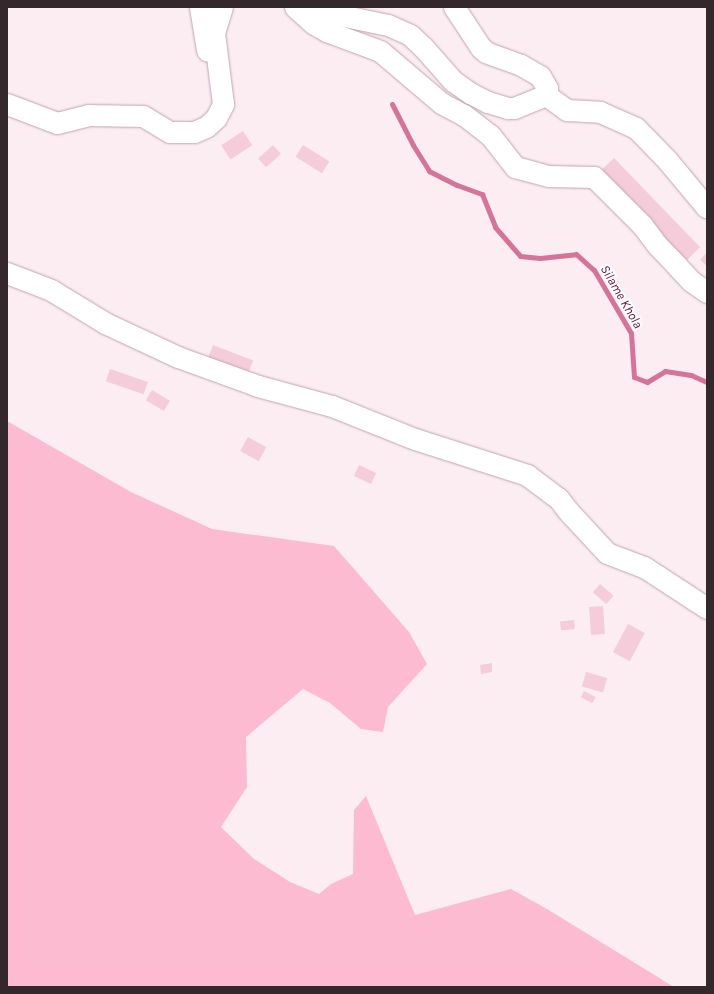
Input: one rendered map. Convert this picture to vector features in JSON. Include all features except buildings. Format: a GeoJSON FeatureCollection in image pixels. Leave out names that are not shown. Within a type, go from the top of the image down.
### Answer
{"type":"FeatureCollection","features":[{"type":"Feature","properties":{"kind":"street"},"geometry":{"type":"LineString","coordinates":[[200,7],[208,54],[218,62]]}},
{"type":"Feature","properties":{"kind":"street"},"geometry":{"type":"LineString","coordinates":[[7,104],[58,123],[88,115],[143,116],[170,132],[194,132],[206,127],[216,118],[223,104],[214,33],[222,7]]}},
{"type":"Feature","properties":{"kind":"street"},"geometry":{"type":"LineString","coordinates":[[295,7],[314,24],[326,31],[380,50],[441,103],[464,115],[490,136],[515,167],[549,176],[594,177],[642,225],[658,246],[682,271],[707,292]]}},
{"type":"Feature","properties":{"kind":"street"},"geometry":{"type":"LineString","coordinates":[[317,7],[335,14],[388,25],[410,35],[423,47],[453,81],[470,93],[488,102],[508,108],[514,108],[546,95]]}},
{"type":"Feature","properties":{"kind":"street"},"geometry":{"type":"LineString","coordinates":[[454,7],[481,48],[486,52],[521,65],[540,76],[547,88],[546,95]]}},
{"type":"Feature","properties":{"kind":"street"},"geometry":{"type":"LineString","coordinates":[[546,95],[567,110],[600,112],[636,128],[667,160],[707,208]]}},
{"type":"Feature","properties":{"kind":"street"},"geometry":{"type":"LineString","coordinates":[[7,273],[51,290],[104,323],[178,357],[258,386],[332,406],[415,439],[527,475],[558,498],[568,512],[607,553],[644,567],[707,608]]}},
{"type":"Feature","properties":{"kind":"shaded area"},"geometry":{"type":"Polygon","coordinates":[[[7,421],[131,492],[212,529],[334,546],[409,632],[427,664],[388,707],[383,732],[361,729],[330,703],[303,689],[246,737],[247,787],[221,827],[254,859],[290,882],[319,894],[331,884],[353,874],[354,810],[366,796],[415,915],[511,889],[547,909],[674,987],[7,987],[7,421]]]}},
{"type":"Feature","properties":{"kind":"waterway","name":"Silame Khola"},"geometry":{"type":"LineString","coordinates":[[392,104],[413,145],[429,171],[457,185],[482,194],[495,227],[520,256],[540,258],[576,254],[594,270],[631,333],[634,377],[647,382],[665,371],[691,375],[707,382]]}}]}
